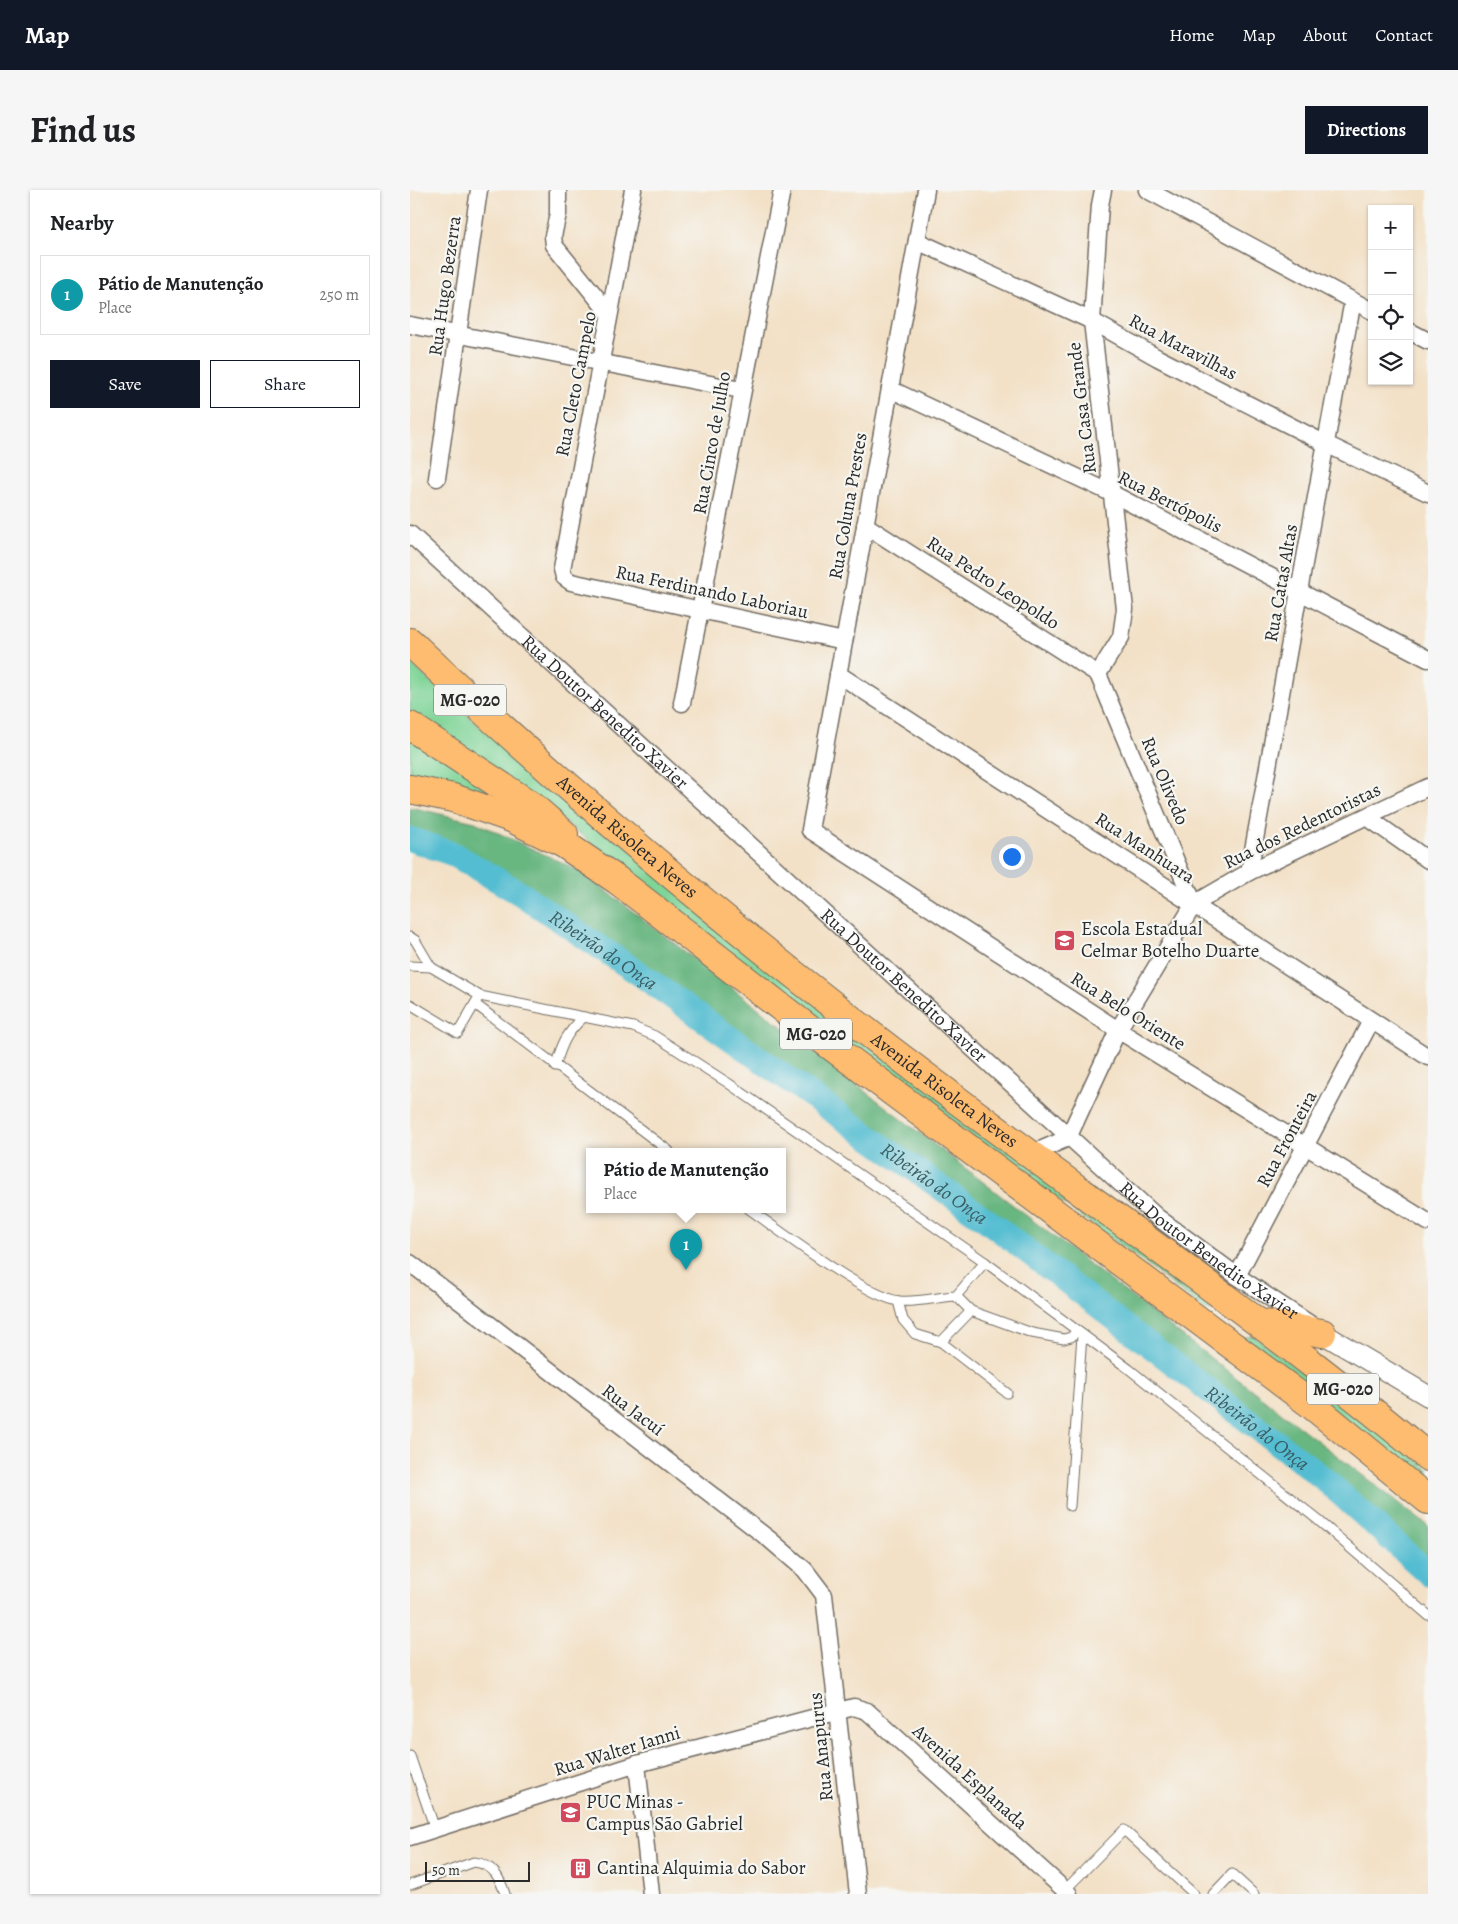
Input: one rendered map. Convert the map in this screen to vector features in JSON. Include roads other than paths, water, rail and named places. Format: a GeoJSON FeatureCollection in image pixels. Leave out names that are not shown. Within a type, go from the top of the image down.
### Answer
{"type":"FeatureCollection","features":[{"type":"Feature","properties":{"kind":"highway","name":"Avenida Risoleta Neves"},"geometry":{"type":"LineString","coordinates":[[410,642],[484,713],[687,886],[849,1018],[1256,1322],[1428,1457]]}},
{"type":"Feature","properties":{"kind":"highway"},"geometry":{"type":"LineString","coordinates":[[410,726],[532,806],[617,880]]}},
{"type":"Feature","properties":{"kind":"highway","name":"Avenida Risoleta Neves"},"geometry":{"type":"LineString","coordinates":[[410,790],[453,798],[511,818],[564,844],[617,880],[827,1043],[1308,1402],[1428,1500]]}},
{"type":"Feature","properties":{"kind":"highway"},"geometry":{"type":"LineString","coordinates":[[1256,1322],[1322,1332]]}},
{"type":"Feature","properties":{"kind":"street","name":"Rua Hugo Bezerra"},"geometry":{"type":"LineString","coordinates":[[437,478],[479,190]]}},
{"type":"Feature","properties":{"kind":"street"},"geometry":{"type":"LineString","coordinates":[[558,190],[558,214],[553,236],[554,245],[609,313]]}},
{"type":"Feature","properties":{"kind":"street","name":"Rua Cleto Campelo"},"geometry":{"type":"LineString","coordinates":[[570,582],[564,577],[562,569],[599,361],[633,190]]}},
{"type":"Feature","properties":{"kind":"street","name":"Rua Cinco de Julho"},"geometry":{"type":"LineString","coordinates":[[682,703],[702,609],[741,390],[782,190]]}},
{"type":"Feature","properties":{"kind":"street","name":"Rua Coluna Prestes"},"geometry":{"type":"LineString","coordinates":[[810,830],[926,190]]}},
{"type":"Feature","properties":{"kind":"street","name":"Rua Casa Grande"},"geometry":{"type":"LineString","coordinates":[[1098,674],[1121,637],[1125,608],[1092,321],[1100,205],[1103,190]]}},
{"type":"Feature","properties":{"kind":"street"},"geometry":{"type":"LineString","coordinates":[[1147,190],[1368,309]]}},
{"type":"Feature","properties":{"kind":"street","name":"Rua Maravilhas"},"geometry":{"type":"LineString","coordinates":[[917,241],[1092,321],[1158,358],[1324,444],[1428,493]]}},
{"type":"Feature","properties":{"kind":"street","name":"Rua Catas Altas"},"geometry":{"type":"LineString","coordinates":[[1249,872],[1300,592],[1324,444],[1353,301]]}},
{"type":"Feature","properties":{"kind":"street"},"geometry":{"type":"LineString","coordinates":[[410,324],[741,390]]}},
{"type":"Feature","properties":{"kind":"street"},"geometry":{"type":"LineString","coordinates":[[1413,333],[1428,341]]}},
{"type":"Feature","properties":{"kind":"street","name":"Rua Bertópolis"},"geometry":{"type":"LineString","coordinates":[[890,389],[1113,494],[1428,659]]}},
{"type":"Feature","properties":{"kind":"street","name":"Rua Pedro Leopoldo"},"geometry":{"type":"LineString","coordinates":[[865,525],[1098,674]]}},
{"type":"Feature","properties":{"kind":"street","name":"Rua Doutor Benedito Xavier"},"geometry":{"type":"LineString","coordinates":[[410,534],[1068,1138],[1157,1217],[1236,1276],[1322,1332],[1428,1396]]}},
{"type":"Feature","properties":{"kind":"street","name":"Rua Ferdinando Laboriau"},"geometry":{"type":"LineString","coordinates":[[570,582],[844,641]]}},
{"type":"Feature","properties":{"kind":"street","name":"Rua Manhuara"},"geometry":{"type":"LineString","coordinates":[[838,674],[1428,1057]]}},
{"type":"Feature","properties":{"kind":"street","name":"Rua Olivedo"},"geometry":{"type":"LineString","coordinates":[[1098,674],[1194,904]]}},
{"type":"Feature","properties":{"kind":"street","name":"Rua dos Redentoristas"},"geometry":{"type":"LineString","coordinates":[[1194,904],[1249,872],[1428,787]]}},
{"type":"Feature","properties":{"kind":"street"},"geometry":{"type":"LineString","coordinates":[[1367,817],[1428,860]]}},
{"type":"Feature","properties":{"kind":"street","name":"Rua Belo Oriente"},"geometry":{"type":"LineString","coordinates":[[810,830],[1118,1030],[1428,1222]]}},
{"type":"Feature","properties":{"kind":"street"},"geometry":{"type":"LineString","coordinates":[[1031,1154],[1068,1138],[1118,1030],[1194,904]]}},
{"type":"Feature","properties":{"kind":"street","name":"Rua Fronteira"},"geometry":{"type":"LineString","coordinates":[[1236,1276],[1371,1021]]}},
{"type":"Feature","properties":{"kind":"street","name":"Rua Jacuí"},"geometry":{"type":"LineString","coordinates":[[411,1268],[769,1539],[806,1570],[824,1595]]}},
{"type":"Feature","properties":{"kind":"street","name":"Rua Anapurus"},"geometry":{"type":"LineString","coordinates":[[824,1595],[858,1894]]}},
{"type":"Feature","properties":{"kind":"street","name":"Avenida Esplanada"},"geometry":{"type":"LineString","coordinates":[[837,1712],[854,1707],[867,1711],[1067,1892]]}},
{"type":"Feature","properties":{"kind":"street","name":"Rua Walter Ianni"},"geometry":{"type":"LineString","coordinates":[[410,1837],[637,1764],[837,1712]]}},
{"type":"Feature","properties":{"kind":"street"},"geometry":{"type":"LineString","coordinates":[[637,1764],[651,1894]]}},
{"type":"Feature","properties":{"kind":"lane"},"geometry":{"type":"LineString","coordinates":[[410,937],[415,940],[431,967],[477,1000],[555,1066],[665,1148]]}},
{"type":"Feature","properties":{"kind":"lane"},"geometry":{"type":"LineString","coordinates":[[410,966],[431,967]]}},
{"type":"Feature","properties":{"kind":"lane"},"geometry":{"type":"LineString","coordinates":[[410,1004],[458,1033],[477,1000]]}},
{"type":"Feature","properties":{"kind":"lane"},"geometry":{"type":"LineString","coordinates":[[477,1000],[633,1027],[655,1036],[728,1083],[985,1262],[1079,1334],[1129,1368],[1310,1514],[1428,1616]]}},
{"type":"Feature","properties":{"kind":"lane"},"geometry":{"type":"LineString","coordinates":[[555,1066],[562,1044],[570,1029],[584,1017]]}},
{"type":"Feature","properties":{"kind":"lane"},"geometry":{"type":"LineString","coordinates":[[755,1213],[799,1245],[867,1288],[898,1301],[956,1296],[985,1262]]}},
{"type":"Feature","properties":{"kind":"lane"},"geometry":{"type":"LineString","coordinates":[[956,1296],[971,1311],[1032,1333],[1064,1340],[1079,1334]]}},
{"type":"Feature","properties":{"kind":"lane"},"geometry":{"type":"LineString","coordinates":[[898,1301],[902,1320],[915,1334],[941,1342],[1007,1393]]}},
{"type":"Feature","properties":{"kind":"lane"},"geometry":{"type":"LineString","coordinates":[[941,1342],[971,1311]]}},
{"type":"Feature","properties":{"kind":"lane"},"geometry":{"type":"LineString","coordinates":[[1070,1506],[1079,1334]]}},
{"type":"Feature","properties":{"kind":"lane"},"geometry":{"type":"LineString","coordinates":[[410,1756],[435,1829]]}},
{"type":"Feature","properties":{"kind":"lane"},"geometry":{"type":"LineString","coordinates":[[1067,1892],[1124,1830],[1194,1894]]}},
{"type":"Feature","properties":{"kind":"lane"},"geometry":{"type":"LineString","coordinates":[[410,1885],[474,1862],[481,1863],[495,1872],[505,1894]]}},
{"type":"Feature","properties":{"kind":"lane"},"geometry":{"type":"LineString","coordinates":[[1213,1894],[1232,1874],[1254,1894]]}},
{"type":"Feature","properties":{"kind":"waterway","name":"Ribeirão do Onça"},"geometry":{"type":"LineString","coordinates":[[410,839],[453,854],[521,894],[644,977],[989,1222],[1323,1478],[1428,1573]]}},
{"type":"Feature","properties":{"kind":"place","name":"Escola Estadual Celmar Botelho Duarte"},"geometry":{"type":"Point","coordinates":[1065,940]}},
{"type":"Feature","properties":{"kind":"place","name":"Pátio de Manutenção"},"geometry":{"type":"Point","coordinates":[686,1270]}},
{"type":"Feature","properties":{"kind":"place","name":"PUC Minas - Campus São Gabriel"},"geometry":{"type":"Point","coordinates":[570,1813]}},
{"type":"Feature","properties":{"kind":"place","name":"Cantina Alquimia do Sabor"},"geometry":{"type":"Point","coordinates":[581,1868]}}]}
